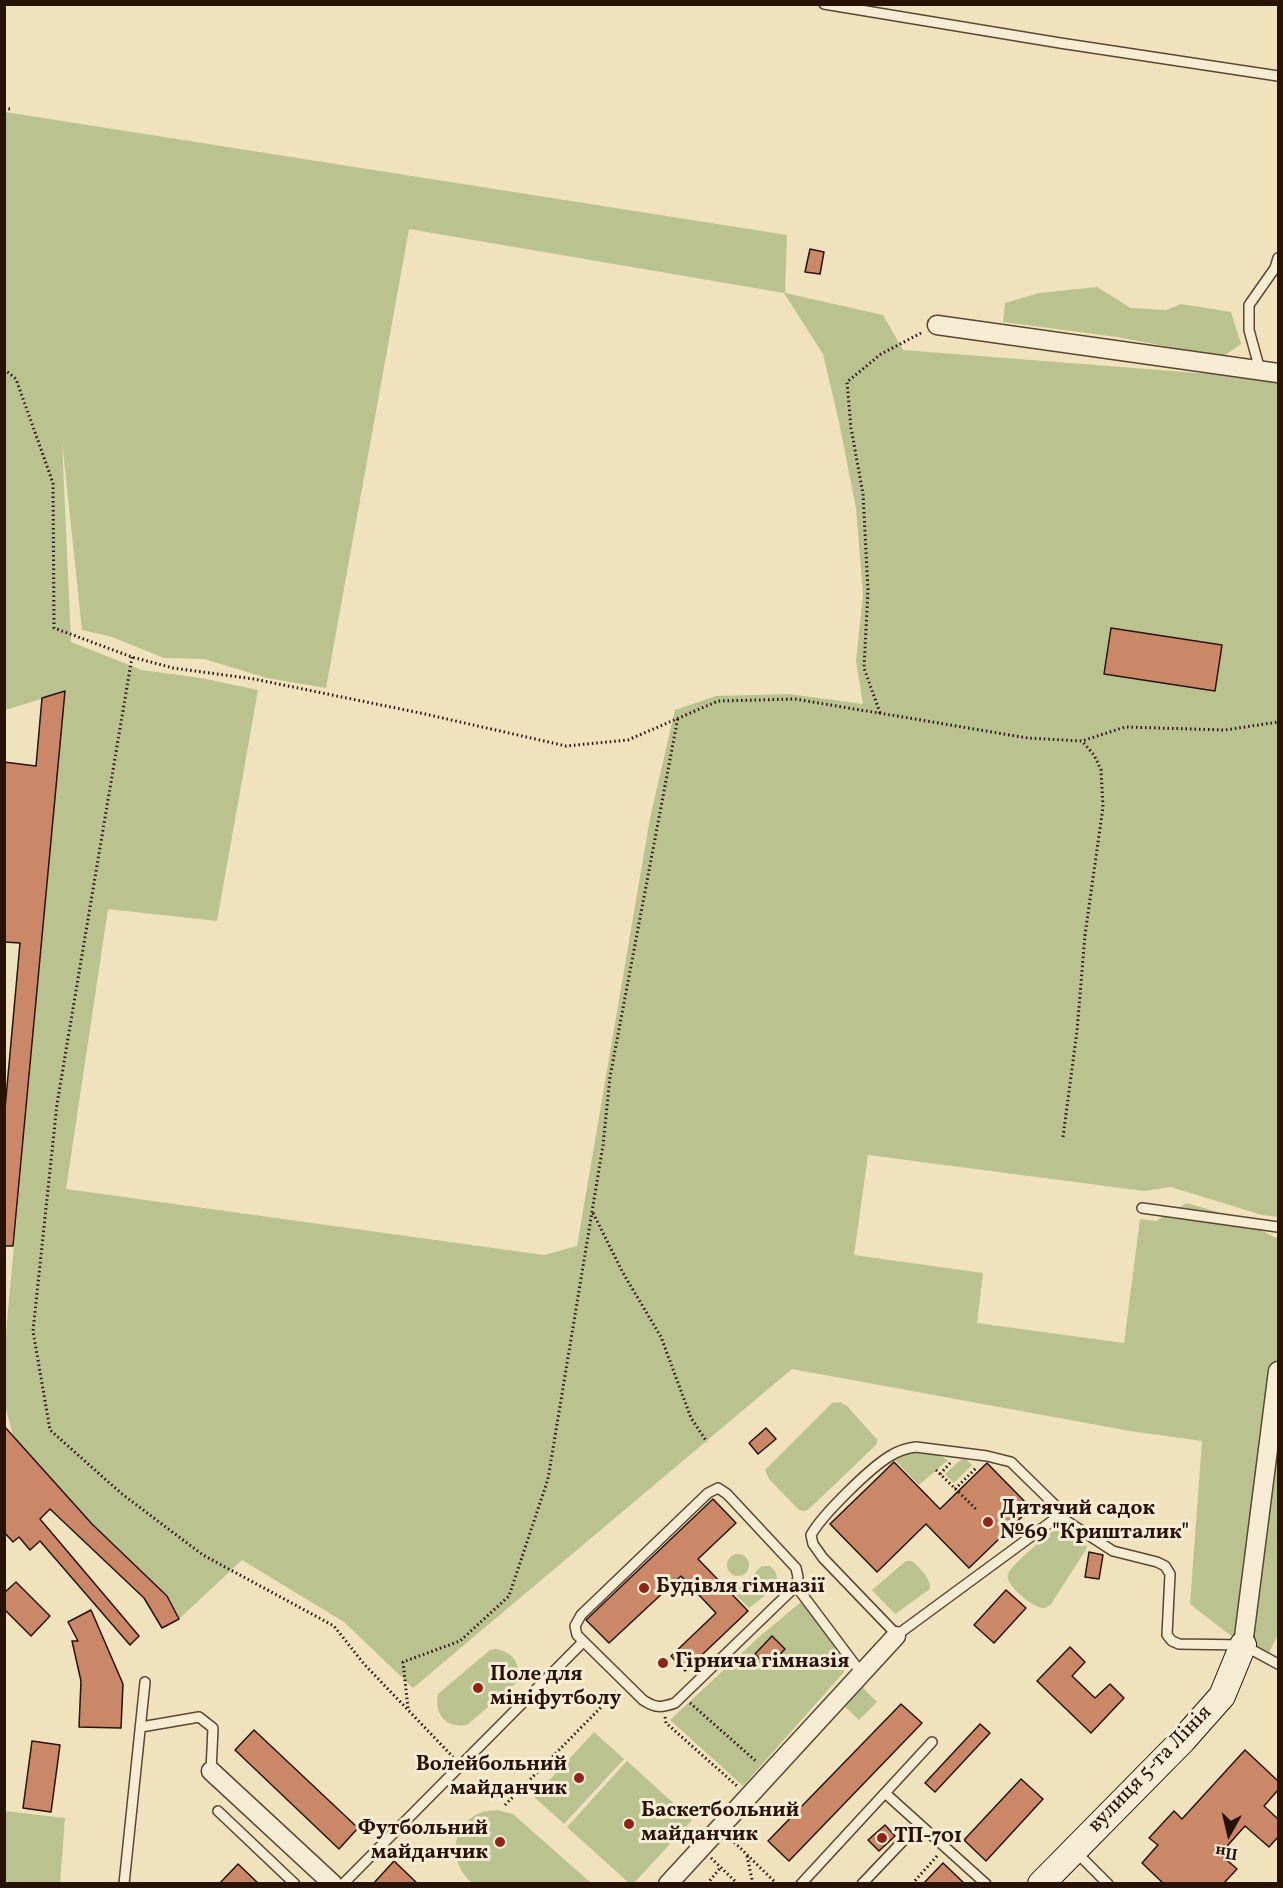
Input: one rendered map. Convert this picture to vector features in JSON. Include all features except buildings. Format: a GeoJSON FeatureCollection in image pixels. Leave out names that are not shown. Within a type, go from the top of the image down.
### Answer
{"type":"FeatureCollection","features":[{"type":"Feature","properties":{"kind":"street"},"geometry":{"type":"LineString","coordinates":[[937,325],[1278,373]]}},
{"type":"Feature","properties":{"kind":"street"},"geometry":{"type":"LineString","coordinates":[[1243,1645],[1278,1371]]}},
{"type":"Feature","properties":{"kind":"street"},"geometry":{"type":"LineString","coordinates":[[668,1884],[897,1636]]}},
{"type":"Feature","properties":{"kind":"street","name":"вулиця 5-та Лінія"},"geometry":{"type":"LineString","coordinates":[[1041,1884],[1183,1740],[1222,1696],[1243,1645]]}},
{"type":"Feature","properties":{"kind":"street"},"geometry":{"type":"LineString","coordinates":[[211,1771],[333,1884]]}},
{"type":"Feature","properties":{"kind":"lane"},"geometry":{"type":"LineString","coordinates":[[824,4],[1059,44],[1278,76]]}},
{"type":"Feature","properties":{"kind":"lane"},"geometry":{"type":"LineString","coordinates":[[1260,370],[1249,330],[1249,305],[1275,268],[1278,258]]}},
{"type":"Feature","properties":{"kind":"lane"},"geometry":{"type":"LineString","coordinates":[[1142,1208],[1278,1227]]}},
{"type":"Feature","properties":{"kind":"lane"},"geometry":{"type":"LineString","coordinates":[[916,1447],[987,1456],[1011,1462],[1063,1513],[897,1636],[823,1558],[813,1544],[811,1535],[823,1518],[891,1455],[916,1447]]}},
{"type":"Feature","properties":{"kind":"lane"},"geometry":{"type":"LineString","coordinates":[[718,1488],[796,1568],[798,1577],[796,1586],[675,1703],[653,1707],[583,1642],[577,1635],[575,1626],[581,1615],[713,1490],[718,1488]]}},
{"type":"Feature","properties":{"kind":"lane"},"geometry":{"type":"LineString","coordinates":[[1059,1516],[1113,1551],[1165,1566],[1170,1574],[1167,1635],[1172,1641],[1179,1644],[1243,1645],[1278,1664]]}},
{"type":"Feature","properties":{"kind":"lane"},"geometry":{"type":"LineString","coordinates":[[796,1586],[862,1674]]}},
{"type":"Feature","properties":{"kind":"lane"},"geometry":{"type":"LineString","coordinates":[[343,1884],[583,1642]]}},
{"type":"Feature","properties":{"kind":"lane"},"geometry":{"type":"LineString","coordinates":[[124,1884],[145,1682]]}},
{"type":"Feature","properties":{"kind":"lane"},"geometry":{"type":"LineString","coordinates":[[141,1727],[199,1717],[213,1728],[211,1771]]}},
{"type":"Feature","properties":{"kind":"lane"},"geometry":{"type":"LineString","coordinates":[[801,1884],[932,1742]]}},
{"type":"Feature","properties":{"kind":"lane"},"geometry":{"type":"LineString","coordinates":[[885,1793],[986,1884]]}},
{"type":"Feature","properties":{"kind":"lane"},"geometry":{"type":"LineString","coordinates":[[218,1810],[295,1884]]}},
{"type":"Feature","properties":{"kind":"lane"},"geometry":{"type":"LineString","coordinates":[[862,1884],[919,1824]]}},
{"type":"Feature","properties":{"kind":"lane"},"geometry":{"type":"LineString","coordinates":[[1073,1850],[1108,1884]]}},
{"type":"Feature","properties":{"kind":"path"},"geometry":{"type":"LineString","coordinates":[[4,108],[10,109]]}},
{"type":"Feature","properties":{"kind":"path"},"geometry":{"type":"LineString","coordinates":[[880,713],[864,668],[868,590],[865,530],[847,382],[881,354],[937,325]]}},
{"type":"Feature","properties":{"kind":"path"},"geometry":{"type":"LineString","coordinates":[[4,369],[16,379],[53,483],[54,628],[132,657],[173,668],[323,693],[566,746],[628,740],[718,701],[795,699],[1028,738],[1082,741],[1125,728],[1225,729],[1278,722]]}},
{"type":"Feature","properties":{"kind":"path"},"geometry":{"type":"LineString","coordinates":[[132,657],[57,1104],[33,1331],[50,1430],[122,1494],[203,1555],[334,1626],[364,1664],[459,1766]]}},
{"type":"Feature","properties":{"kind":"path"},"geometry":{"type":"LineString","coordinates":[[408,1710],[403,1662],[460,1641],[509,1596],[548,1479],[603,1145],[610,1077],[678,717]]}},
{"type":"Feature","properties":{"kind":"path"},"geometry":{"type":"LineString","coordinates":[[1063,1137],[1077,1031],[1085,935],[1103,807],[1101,770],[1094,754],[1082,741]]}},
{"type":"Feature","properties":{"kind":"path"},"geometry":{"type":"LineString","coordinates":[[592,1211],[623,1273],[661,1337],[691,1419],[707,1442]]}},
{"type":"Feature","properties":{"kind":"path"},"geometry":{"type":"LineString","coordinates":[[955,1489],[987,1456]]}},
{"type":"Feature","properties":{"kind":"path"},"geometry":{"type":"LineString","coordinates":[[936,1470],[976,1510]]}},
{"type":"Feature","properties":{"kind":"path"},"geometry":{"type":"LineString","coordinates":[[505,1805],[610,1698]]}},
{"type":"Feature","properties":{"kind":"path"},"geometry":{"type":"LineString","coordinates":[[689,1701],[759,1764]]}},
{"type":"Feature","properties":{"kind":"path"},"geometry":{"type":"LineString","coordinates":[[666,1723],[743,1791]]}},
{"type":"Feature","properties":{"kind":"path"},"geometry":{"type":"LineString","coordinates":[[720,1829],[777,1884]]}},
{"type":"Feature","properties":{"kind":"path"},"geometry":{"type":"LineString","coordinates":[[912,1884],[945,1847]]}},
{"type":"Feature","properties":{"kind":"path"},"geometry":{"type":"LineString","coordinates":[[747,1855],[753,1884]]}},
{"type":"Feature","properties":{"kind":"path"},"geometry":{"type":"LineString","coordinates":[[707,1884],[722,1868],[738,1884]]}},
{"type":"Feature","properties":{"kind":"green space"},"geometry":{"type":"Polygon","coordinates":[[[5,112],[787,235],[785,293],[883,315],[903,350],[1249,377],[1278,382],[1278,1217],[1262,1215],[1171,1187],[1144,1191],[868,1155],[854,1255],[983,1273],[977,1323],[1124,1343],[1140,1219],[1156,1221],[1187,1203],[1238,1218],[1278,1239],[1278,1634],[1267,1657],[1243,1645],[1190,1604],[1202,1441],[1130,1431],[792,1369],[413,1688],[344,1622],[242,1560],[179,1619],[167,1596],[92,1524],[13,1436],[5,1405],[5,1343],[65,692],[5,710],[5,112]],[[409,229],[326,688],[267,678],[204,659],[164,658],[112,637],[82,630],[62,441],[71,642],[142,670],[201,678],[258,690],[217,921],[108,909],[66,1189],[544,1255],[577,1246],[650,818],[675,710],[716,696],[789,694],[863,704],[856,661],[863,594],[856,508],[823,354],[784,293],[409,229]]]}},
{"type":"Feature","properties":{"kind":"green space"},"geometry":{"type":"Polygon","coordinates":[[[1097,287],[1131,308],[1166,310],[1181,304],[1231,312],[1241,344],[1222,357],[1117,337],[1003,322],[1005,303],[1039,293],[1097,287]]]}},
{"type":"Feature","properties":{"kind":"green space"},"geometry":{"type":"Polygon","coordinates":[[[840,1402],[847,1406],[877,1439],[877,1444],[809,1509],[799,1510],[769,1479],[765,1470],[832,1403],[840,1402]]]}},
{"type":"Feature","properties":{"kind":"green space"},"geometry":{"type":"Polygon","coordinates":[[[916,1451],[932,1452],[948,1460],[919,1485],[894,1459],[916,1451]]]}},
{"type":"Feature","properties":{"kind":"green space"},"geometry":{"type":"Polygon","coordinates":[[[964,1457],[972,1465],[954,1483],[945,1474],[964,1457]]]}},
{"type":"Feature","properties":{"kind":"green space"},"geometry":{"type":"Polygon","coordinates":[[[1060,1526],[1084,1539],[1087,1548],[1051,1604],[1042,1608],[1026,1600],[1010,1584],[1008,1574],[1023,1557],[1060,1526]]]}},
{"type":"Feature","properties":{"kind":"green space"},"geometry":{"type":"Polygon","coordinates":[[[738,1554],[746,1557],[749,1565],[746,1573],[738,1576],[730,1573],[727,1565],[730,1557],[738,1554]]]}},
{"type":"Feature","properties":{"kind":"green space"},"geometry":{"type":"Polygon","coordinates":[[[906,1561],[912,1561],[927,1577],[930,1589],[895,1614],[872,1590],[906,1561]]]}},
{"type":"Feature","properties":{"kind":"green space"},"geometry":{"type":"Polygon","coordinates":[[[762,1566],[770,1566],[775,1572],[776,1583],[767,1594],[749,1608],[734,1593],[762,1566]]]}},
{"type":"Feature","properties":{"kind":"green space"},"geometry":{"type":"Polygon","coordinates":[[[801,1602],[844,1657],[844,1672],[743,1786],[670,1720],[759,1637],[801,1602]]]}},
{"type":"Feature","properties":{"kind":"green space","name":"Поле для мініфутболу"},"geometry":{"type":"Polygon","coordinates":[[[495,1649],[507,1653],[515,1660],[518,1670],[517,1682],[467,1725],[448,1722],[440,1714],[438,1694],[490,1650],[495,1649]]]}},
{"type":"Feature","properties":{"kind":"green space"},"geometry":{"type":"Polygon","coordinates":[[[861,1686],[877,1702],[859,1720],[843,1705],[861,1686]]]}},
{"type":"Feature","properties":{"kind":"green space","name":"Волейбольний майданчик"},"geometry":{"type":"Polygon","coordinates":[[[594,1732],[624,1759],[564,1824],[534,1797],[594,1732]]]}},
{"type":"Feature","properties":{"kind":"green space","name":"Баскетбольний майданчик"},"geometry":{"type":"Polygon","coordinates":[[[627,1761],[692,1820],[634,1883],[629,1883],[567,1827],[627,1761]]]}},
{"type":"Feature","properties":{"kind":"green space","name":"Футбольний майданчик"},"geometry":{"type":"Polygon","coordinates":[[[497,1810],[513,1814],[591,1883],[472,1883],[464,1875],[456,1856],[458,1836],[469,1819],[485,1811],[497,1810]]]}},
{"type":"Feature","properties":{"kind":"green space"},"geometry":{"type":"Polygon","coordinates":[[[5,1811],[65,1818],[60,1883],[5,1883],[5,1811]]]}},
{"type":"Feature","properties":{"kind":"place","name":"Дитячий садок №69 \"Кришталик\""},"geometry":{"type":"Point","coordinates":[988,1522]}},
{"type":"Feature","properties":{"kind":"place","name":"Будівля гімназії"},"geometry":{"type":"Point","coordinates":[644,1588]}},
{"type":"Feature","properties":{"kind":"place","name":"Гірнича гімназія"},"geometry":{"type":"Point","coordinates":[663,1663]}},
{"type":"Feature","properties":{"kind":"place","name":"Поле для мініфутболу"},"geometry":{"type":"Point","coordinates":[478,1688]}},
{"type":"Feature","properties":{"kind":"place","name":"Волейбольний майданчик"},"geometry":{"type":"Point","coordinates":[579,1778]}},
{"type":"Feature","properties":{"kind":"place","name":"Баскетбольний майданчик"},"geometry":{"type":"Point","coordinates":[629,1824]}},
{"type":"Feature","properties":{"kind":"place","name":"ТП-701"},"geometry":{"type":"Point","coordinates":[882,1838]}},
{"type":"Feature","properties":{"kind":"place","name":"Футбольний майданчик"},"geometry":{"type":"Point","coordinates":[500,1842]}}]}
